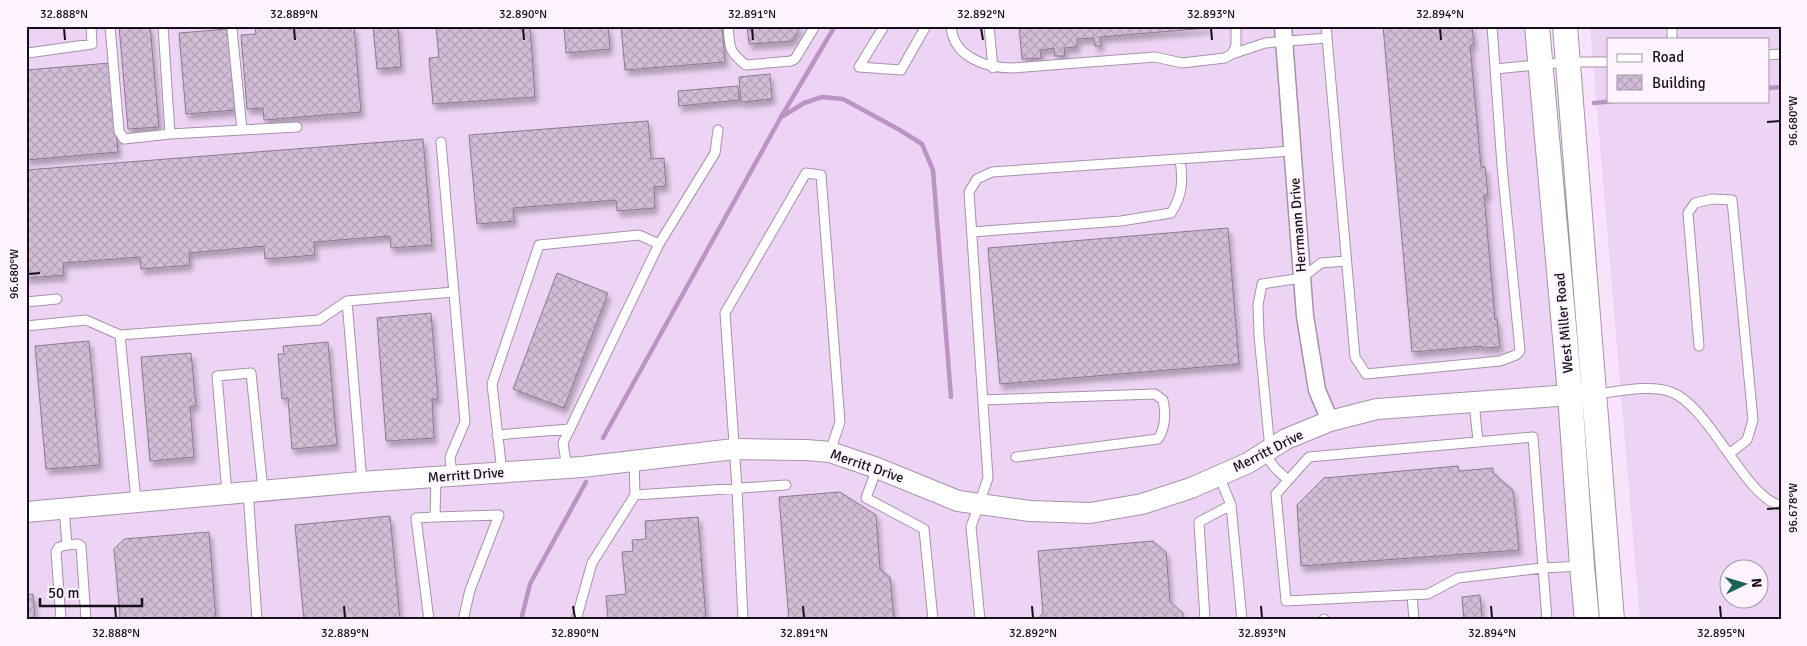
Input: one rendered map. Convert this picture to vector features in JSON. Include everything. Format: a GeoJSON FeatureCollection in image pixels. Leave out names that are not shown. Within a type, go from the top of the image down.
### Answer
{"type":"FeatureCollection","features":[{"type":"Feature","properties":{"kind":"main road","name":"West Miller Road"},"geometry":{"type":"LineString","coordinates":[[1537,26],[1570,394],[1587,620]]}},
{"type":"Feature","properties":{"kind":"main road","name":"West Miller Road"},"geometry":{"type":"LineString","coordinates":[[1565,26],[1612,620]]}},
{"type":"Feature","properties":{"kind":"street","name":"Herrmann Drive"},"geometry":{"type":"LineString","coordinates":[[1284,34],[1305,316],[1317,390],[1330,421]]}},
{"type":"Feature","properties":{"kind":"street","name":"Merritt Drive"},"geometry":{"type":"LineString","coordinates":[[26,512],[362,482],[567,468],[734,449],[830,452],[877,468],[958,500],[1030,512],[1090,513],[1142,504],[1191,488],[1248,463],[1286,439],[1330,421],[1377,409],[1570,394],[1595,394]]}},
{"type":"Feature","properties":{"kind":"lane"},"geometry":{"type":"LineString","coordinates":[[26,51],[28,53],[92,44],[91,26]]}},
{"type":"Feature","properties":{"kind":"lane"},"geometry":{"type":"LineString","coordinates":[[110,26],[119,131],[124,139],[170,134],[297,127]]}},
{"type":"Feature","properties":{"kind":"lane"},"geometry":{"type":"LineString","coordinates":[[163,26],[170,134]]}},
{"type":"Feature","properties":{"kind":"lane"},"geometry":{"type":"LineString","coordinates":[[233,26],[242,130]]}},
{"type":"Feature","properties":{"kind":"lane"},"geometry":{"type":"LineString","coordinates":[[728,26],[730,48],[734,55],[746,65],[791,61],[815,26]]}},
{"type":"Feature","properties":{"kind":"lane"},"geometry":{"type":"LineString","coordinates":[[884,26],[859,67],[901,70],[926,26]]}},
{"type":"Feature","properties":{"kind":"lane"},"geometry":{"type":"LineString","coordinates":[[951,26],[952,37],[959,48],[979,62],[993,68],[1155,57],[1182,63],[1225,58],[1284,34],[1327,38]]}},
{"type":"Feature","properties":{"kind":"lane"},"geometry":{"type":"LineString","coordinates":[[990,26],[993,68]]}},
{"type":"Feature","properties":{"kind":"lane"},"geometry":{"type":"LineString","coordinates":[[1232,54],[1237,38],[1236,26]]}},
{"type":"Feature","properties":{"kind":"lane"},"geometry":{"type":"LineString","coordinates":[[1326,26],[1355,357],[1366,374],[1500,361],[1516,355],[1520,351],[1502,166],[1492,26]]}},
{"type":"Feature","properties":{"kind":"lane"},"geometry":{"type":"LineString","coordinates":[[1495,69],[1567,62],[1607,62]]}},
{"type":"Feature","properties":{"kind":"lane"},"geometry":{"type":"LineString","coordinates":[[567,468],[563,443],[660,244],[716,153],[718,130]]}},
{"type":"Feature","properties":{"kind":"lane"},"geometry":{"type":"LineString","coordinates":[[435,517],[450,456],[465,422],[441,142]]}},
{"type":"Feature","properties":{"kind":"lane"},"geometry":{"type":"LineString","coordinates":[[980,620],[971,527],[988,478],[969,192],[977,178],[992,172],[1292,151]]}},
{"type":"Feature","properties":{"kind":"lane"},"geometry":{"type":"LineString","coordinates":[[972,232],[1120,221],[1171,213],[1179,201],[1182,177],[1180,159]]}},
{"type":"Feature","properties":{"kind":"lane"},"geometry":{"type":"LineString","coordinates":[[742,620],[737,488],[725,313],[806,173],[821,174],[840,422],[830,452]]}},
{"type":"Feature","properties":{"kind":"lane"},"geometry":{"type":"LineString","coordinates":[[1698,346],[1688,213],[1695,203],[1712,199],[1732,200],[1753,420],[1747,440],[1729,454]]}},
{"type":"Feature","properties":{"kind":"lane"},"geometry":{"type":"LineString","coordinates":[[502,472],[492,384],[539,245],[639,235],[660,244]]}},
{"type":"Feature","properties":{"kind":"lane"},"geometry":{"type":"LineString","coordinates":[[1288,480],[1275,468],[1267,451],[1258,305],[1262,284],[1302,278],[1321,263],[1346,261]]}},
{"type":"Feature","properties":{"kind":"lane"},"geometry":{"type":"LineString","coordinates":[[26,326],[86,320],[120,334],[319,320],[348,300],[454,292]]}},
{"type":"Feature","properties":{"kind":"lane"},"geometry":{"type":"LineString","coordinates":[[26,302],[57,299]]}},
{"type":"Feature","properties":{"kind":"lane"},"geometry":{"type":"LineString","coordinates":[[348,300],[362,482]]}},
{"type":"Feature","properties":{"kind":"lane"},"geometry":{"type":"LineString","coordinates":[[120,334],[136,501]]}},
{"type":"Feature","properties":{"kind":"lane"},"geometry":{"type":"LineString","coordinates":[[228,493],[218,376],[251,373],[257,620]]}},
{"type":"Feature","properties":{"kind":"lane"},"geometry":{"type":"LineString","coordinates":[[1595,394],[1655,388],[1671,392],[1682,398],[1696,411],[1761,494],[1776,504],[1781,505]]}},
{"type":"Feature","properties":{"kind":"lane"},"geometry":{"type":"LineString","coordinates":[[983,400],[1155,394],[1163,400],[1165,411],[1164,430],[1158,439],[1016,457]]}},
{"type":"Feature","properties":{"kind":"lane"},"geometry":{"type":"LineString","coordinates":[[1474,401],[1478,441]]}},
{"type":"Feature","properties":{"kind":"lane"},"geometry":{"type":"LineString","coordinates":[[497,435],[570,429]]}},
{"type":"Feature","properties":{"kind":"lane"},"geometry":{"type":"LineString","coordinates":[[1548,620],[1542,568],[1533,437],[1309,457],[1276,494],[1286,601],[1428,594],[1458,578],[1542,568],[1582,566]]}},
{"type":"Feature","properties":{"kind":"lane"},"geometry":{"type":"LineString","coordinates":[[576,620],[592,563],[635,495],[634,459]]}},
{"type":"Feature","properties":{"kind":"lane"},"geometry":{"type":"LineString","coordinates":[[877,468],[866,498],[924,529],[933,620]]}},
{"type":"Feature","properties":{"kind":"lane"},"geometry":{"type":"LineString","coordinates":[[1219,476],[1231,505],[1242,620]]}},
{"type":"Feature","properties":{"kind":"lane"},"geometry":{"type":"LineString","coordinates":[[635,495],[786,485]]}},
{"type":"Feature","properties":{"kind":"lane"},"geometry":{"type":"LineString","coordinates":[[1205,620],[1199,522],[1231,505]]}},
{"type":"Feature","properties":{"kind":"lane"},"geometry":{"type":"LineString","coordinates":[[64,509],[67,545]]}},
{"type":"Feature","properties":{"kind":"lane"},"geometry":{"type":"LineString","coordinates":[[429,620],[416,518],[499,515],[470,590],[463,620]]}},
{"type":"Feature","properties":{"kind":"lane"},"geometry":{"type":"LineString","coordinates":[[61,620],[56,552],[59,547],[78,544],[81,546],[86,620]]}},
{"type":"Feature","properties":{"kind":"lane"},"geometry":{"type":"LineString","coordinates":[[1412,595],[1414,620]]}},
{"type":"Feature","properties":{"kind":"shaded area"},"geometry":{"type":"Polygon","coordinates":[[[26,26],[1530,26],[1580,620],[26,620],[26,26]]]}},
{"type":"Feature","properties":{"kind":"shaded area"},"geometry":{"type":"Polygon","coordinates":[[[1590,26],[1781,26],[1781,620],[1640,620],[1590,26]]]}},
{"type":"Feature","properties":{"kind":"building"},"geometry":{"type":"Polygon","coordinates":[[[119,26],[150,26],[159,127],[128,129],[119,26]]]}},
{"type":"Feature","properties":{"kind":"building"},"geometry":{"type":"Polygon","coordinates":[[[255,26],[354,26],[361,112],[264,120],[263,108],[247,109],[241,35],[256,34],[255,26]]]}},
{"type":"Feature","properties":{"kind":"building"},"geometry":{"type":"Polygon","coordinates":[[[373,26],[398,26],[401,67],[377,69],[373,26]]]}},
{"type":"Feature","properties":{"kind":"building"},"geometry":{"type":"Polygon","coordinates":[[[436,26],[530,26],[535,97],[433,104],[429,58],[439,57],[436,26]]]}},
{"type":"Feature","properties":{"kind":"building"},"geometry":{"type":"Polygon","coordinates":[[[564,26],[608,26],[610,49],[566,53],[564,26]]]}},
{"type":"Feature","properties":{"kind":"building"},"geometry":{"type":"Polygon","coordinates":[[[621,26],[722,26],[725,62],[625,70],[621,26]]]}},
{"type":"Feature","properties":{"kind":"building"},"geometry":{"type":"Polygon","coordinates":[[[747,26],[801,26],[792,41],[749,44],[747,26]]]}},
{"type":"Feature","properties":{"kind":"building"},"geometry":{"type":"Polygon","coordinates":[[[1019,26],[1208,26],[1208,28],[1100,37],[1101,46],[1095,46],[1094,38],[1077,39],[1077,47],[1064,48],[1065,56],[1055,56],[1054,48],[1040,50],[1041,58],[1022,59],[1019,26]]]}},
{"type":"Feature","properties":{"kind":"building"},"geometry":{"type":"Polygon","coordinates":[[[1383,26],[1472,26],[1474,45],[1470,45],[1481,167],[1485,167],[1488,195],[1484,195],[1495,320],[1497,319],[1500,347],[1482,348],[1482,346],[1412,352],[1383,26]]]}},
{"type":"Feature","properties":{"kind":"building"},"geometry":{"type":"Polygon","coordinates":[[[228,29],[235,110],[186,114],[179,33],[228,29]]]}},
{"type":"Feature","properties":{"kind":"building"},"geometry":{"type":"Polygon","coordinates":[[[110,63],[118,152],[26,160],[26,70],[110,63]]]}},
{"type":"Feature","properties":{"kind":"building"},"geometry":{"type":"Polygon","coordinates":[[[770,74],[772,99],[741,102],[739,77],[770,74]]]}},
{"type":"Feature","properties":{"kind":"building"},"geometry":{"type":"Polygon","coordinates":[[[738,86],[739,100],[679,106],[678,91],[738,86]]]}},
{"type":"Feature","properties":{"kind":"building"},"geometry":{"type":"Polygon","coordinates":[[[648,121],[651,159],[664,158],[666,186],[654,187],[655,208],[617,211],[616,200],[513,208],[514,221],[477,224],[469,135],[648,121]]]}},
{"type":"Feature","properties":{"kind":"building"},"geometry":{"type":"Polygon","coordinates":[[[423,139],[432,245],[391,248],[390,236],[314,242],[315,255],[265,259],[264,246],[189,253],[190,265],[141,269],[140,257],[63,263],[64,275],[26,278],[26,170],[423,139]]]}},
{"type":"Feature","properties":{"kind":"building"},"geometry":{"type":"Polygon","coordinates":[[[1228,228],[1239,364],[1000,384],[988,248],[1228,228]]]}},
{"type":"Feature","properties":{"kind":"building"},"geometry":{"type":"Polygon","coordinates":[[[557,273],[608,293],[564,408],[513,389],[557,273]]]}},
{"type":"Feature","properties":{"kind":"building"},"geometry":{"type":"Polygon","coordinates":[[[431,313],[438,399],[432,399],[434,438],[386,441],[377,318],[431,313]]]}},
{"type":"Feature","properties":{"kind":"building"},"geometry":{"type":"Polygon","coordinates":[[[89,341],[100,465],[46,469],[35,346],[89,341]]]}},
{"type":"Feature","properties":{"kind":"building"},"geometry":{"type":"Polygon","coordinates":[[[328,342],[337,445],[292,449],[288,398],[282,399],[278,354],[284,354],[283,346],[328,342]]]}},
{"type":"Feature","properties":{"kind":"building"},"geometry":{"type":"Polygon","coordinates":[[[191,353],[196,406],[190,406],[194,457],[150,461],[141,357],[191,353]]]}},
{"type":"Feature","properties":{"kind":"building"},"geometry":{"type":"Polygon","coordinates":[[[1458,466],[1459,471],[1493,468],[1493,473],[1513,490],[1519,550],[1301,566],[1297,505],[1324,478],[1458,466]]]}},
{"type":"Feature","properties":{"kind":"building"},"geometry":{"type":"Polygon","coordinates":[[[840,492],[876,515],[880,569],[890,577],[894,620],[789,620],[779,497],[840,492]]]}},
{"type":"Feature","properties":{"kind":"building"},"geometry":{"type":"Polygon","coordinates":[[[390,516],[400,620],[304,620],[295,525],[390,516]]]}},
{"type":"Feature","properties":{"kind":"building"},"geometry":{"type":"Polygon","coordinates":[[[698,517],[706,620],[608,620],[606,596],[626,594],[622,552],[633,551],[632,540],[646,539],[645,521],[698,517]]]}},
{"type":"Feature","properties":{"kind":"building"},"geometry":{"type":"Polygon","coordinates":[[[209,532],[216,620],[116,620],[120,615],[114,549],[124,539],[209,532]]]}},
{"type":"Feature","properties":{"kind":"building"},"geometry":{"type":"Polygon","coordinates":[[[1153,541],[1166,552],[1170,602],[1183,613],[1183,620],[1037,620],[1043,613],[1038,551],[1153,541]]]}},
{"type":"Feature","properties":{"kind":"building"},"geometry":{"type":"Polygon","coordinates":[[[33,594],[35,620],[26,620],[26,595],[33,594]]]}},
{"type":"Feature","properties":{"kind":"building"},"geometry":{"type":"Polygon","coordinates":[[[1480,595],[1482,620],[1464,620],[1462,597],[1480,595]]]}},
{"type":"Feature","properties":{"kind":"waterway"},"geometry":{"type":"LineString","coordinates":[[603,438],[781,117],[835,26]]}},
{"type":"Feature","properties":{"kind":"waterway"},"geometry":{"type":"LineString","coordinates":[[1770,88],[1781,87]]}},
{"type":"Feature","properties":{"kind":"waterway"},"geometry":{"type":"LineString","coordinates":[[783,116],[804,103],[822,97],[843,99],[922,144],[933,170],[951,397]]}},
{"type":"Feature","properties":{"kind":"waterway"},"geometry":{"type":"LineString","coordinates":[[1594,103],[1607,102]]}},
{"type":"Feature","properties":{"kind":"waterway"},"geometry":{"type":"LineString","coordinates":[[521,620],[530,584],[586,482]]}}]}
